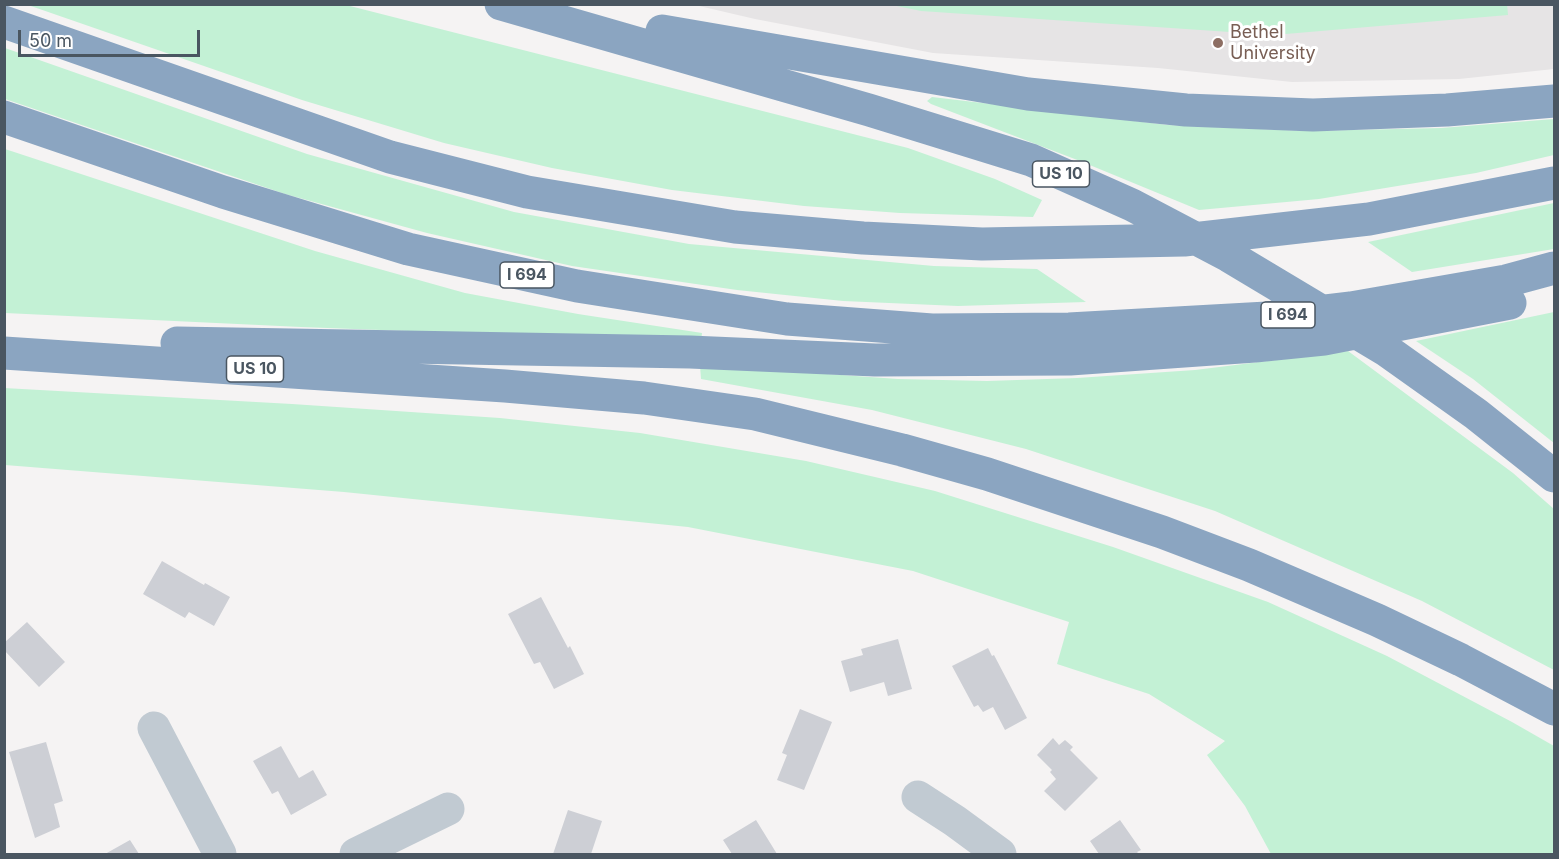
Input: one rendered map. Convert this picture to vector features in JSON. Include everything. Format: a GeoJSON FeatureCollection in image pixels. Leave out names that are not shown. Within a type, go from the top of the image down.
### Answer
{"type":"FeatureCollection","features":[{"type":"Feature","properties":{"kind":"highway"},"geometry":{"type":"LineString","coordinates":[[504,5],[948,81],[1038,95],[1146,106],[1231,113],[1313,115],[1427,112],[1554,101]]}},
{"type":"Feature","properties":{"kind":"highway","name":"US 10"},"geometry":{"type":"LineString","coordinates":[[504,5],[1032,160],[1132,205],[1229,256],[1386,350],[1476,414],[1554,476]]}},
{"type":"Feature","properties":{"kind":"highway"},"geometry":{"type":"LineString","coordinates":[[4,22],[390,157],[527,192],[735,227],[862,238],[981,244],[1184,240],[1370,219],[1554,183]]}},
{"type":"Feature","properties":{"kind":"highway","name":"I 694"},"geometry":{"type":"LineString","coordinates":[[4,117],[223,192],[408,249],[577,286],[787,319],[932,330],[1070,344]]}},
{"type":"Feature","properties":{"kind":"highway"},"geometry":{"type":"LineString","coordinates":[[1508,292],[1554,268]]}},
{"type":"Feature","properties":{"kind":"highway"},"geometry":{"type":"LineString","coordinates":[[4,340],[690,352],[875,360],[1070,344],[1255,346],[1324,339],[1508,292],[1554,289]]}},
{"type":"Feature","properties":{"kind":"highway","name":"US 10"},"geometry":{"type":"LineString","coordinates":[[4,353],[505,386],[644,398],[755,414],[902,450],[987,474],[1162,532],[1250,565],[1377,620],[1461,660],[1554,710]]}},
{"type":"Feature","properties":{"kind":"street"},"geometry":{"type":"LineString","coordinates":[[154,728],[220,855]]}},
{"type":"Feature","properties":{"kind":"street"},"geometry":{"type":"LineString","coordinates":[[918,797],[1000,855]]}},
{"type":"Feature","properties":{"kind":"street"},"geometry":{"type":"LineString","coordinates":[[357,855],[448,808]]}},
{"type":"Feature","properties":{"kind":"shaded area","name":"Bethel University"},"geometry":{"type":"Polygon","coordinates":[[[695,5],[1554,5],[1554,69],[1459,79],[1292,82],[1158,68],[933,53],[755,19],[695,5]]]}},
{"type":"Feature","properties":{"kind":"green space"},"geometry":{"type":"Polygon","coordinates":[[[1507,4],[1508,15],[1274,35],[921,11],[892,5],[1507,4]]]}},
{"type":"Feature","properties":{"kind":"green space"},"geometry":{"type":"Polygon","coordinates":[[[28,5],[346,5],[908,148],[995,179],[1042,200],[1033,217],[900,213],[804,206],[672,190],[552,168],[444,143],[302,100],[28,5]]]}},
{"type":"Feature","properties":{"kind":"green space"},"geometry":{"type":"Polygon","coordinates":[[[5,48],[307,154],[514,212],[689,244],[934,266],[1037,269],[1086,302],[958,306],[843,301],[737,290],[572,266],[427,233],[285,194],[5,99],[5,48]]]}},
{"type":"Feature","properties":{"kind":"green space"},"geometry":{"type":"Polygon","coordinates":[[[932,97],[1168,125],[1307,131],[1441,128],[1554,119],[1554,155],[1476,173],[1319,199],[1199,210],[931,104],[927,101],[932,97]]]}},
{"type":"Feature","properties":{"kind":"green space"},"geometry":{"type":"Polygon","coordinates":[[[5,149],[315,251],[465,293],[578,314],[702,333],[701,342],[5,313],[5,149]]]}},
{"type":"Feature","properties":{"kind":"green space"},"geometry":{"type":"Polygon","coordinates":[[[1554,203],[1554,249],[1412,272],[1368,242],[1554,203]]]}},
{"type":"Feature","properties":{"kind":"green space"},"geometry":{"type":"Polygon","coordinates":[[[1554,312],[1554,443],[1473,379],[1416,341],[1554,312]]]}},
{"type":"Feature","properties":{"kind":"green space"},"geometry":{"type":"Polygon","coordinates":[[[1348,351],[1513,473],[1554,509],[1554,670],[1422,601],[1215,511],[1026,449],[872,410],[701,379],[700,365],[898,379],[987,381],[1195,370],[1348,351]]]}},
{"type":"Feature","properties":{"kind":"green space"},"geometry":{"type":"Polygon","coordinates":[[[4,388],[500,418],[640,433],[806,461],[935,491],[1113,547],[1268,602],[1387,656],[1554,746],[1554,854],[1271,854],[1245,806],[1207,755],[1225,741],[1149,694],[1057,664],[1069,622],[913,571],[688,527],[344,492],[5,465],[4,388]]]}},
{"type":"Feature","properties":{"kind":"building"},"geometry":{"type":"Polygon","coordinates":[[[162,561],[230,597],[214,626],[189,612],[185,618],[143,594],[162,561]]]}},
{"type":"Feature","properties":{"kind":"building"},"geometry":{"type":"Polygon","coordinates":[[[541,597],[584,674],[554,689],[540,662],[534,664],[508,614],[541,597]]]}},
{"type":"Feature","properties":{"kind":"building"},"geometry":{"type":"Polygon","coordinates":[[[27,622],[65,662],[39,687],[4,650],[4,643],[27,622]]]}},
{"type":"Feature","properties":{"kind":"building"},"geometry":{"type":"Polygon","coordinates":[[[898,639],[912,689],[888,696],[884,682],[850,692],[841,661],[863,655],[861,649],[898,639]]]}},
{"type":"Feature","properties":{"kind":"building"},"geometry":{"type":"Polygon","coordinates":[[[988,648],[992,656],[994,655],[1027,718],[1005,730],[993,707],[983,712],[978,705],[974,707],[952,666],[988,648]]]}},
{"type":"Feature","properties":{"kind":"building"},"geometry":{"type":"Polygon","coordinates":[[[800,709],[832,722],[804,790],[777,780],[787,755],[782,753],[800,709]]]}},
{"type":"Feature","properties":{"kind":"building"},"geometry":{"type":"Polygon","coordinates":[[[1053,738],[1059,745],[1065,740],[1073,747],[1070,750],[1098,778],[1065,811],[1044,791],[1056,779],[1050,772],[1052,770],[1037,755],[1053,738]]]}},
{"type":"Feature","properties":{"kind":"building"},"geometry":{"type":"Polygon","coordinates":[[[46,742],[63,801],[54,804],[60,827],[35,838],[9,752],[46,742]]]}},
{"type":"Feature","properties":{"kind":"building"},"geometry":{"type":"Polygon","coordinates":[[[281,746],[299,778],[313,770],[327,795],[291,815],[278,791],[272,794],[253,761],[281,746]]]}},
{"type":"Feature","properties":{"kind":"building"},"geometry":{"type":"Polygon","coordinates":[[[568,810],[602,821],[591,854],[553,854],[568,810]]]}},
{"type":"Feature","properties":{"kind":"building"},"geometry":{"type":"Polygon","coordinates":[[[756,820],[777,854],[732,854],[723,840],[756,820]]]}},
{"type":"Feature","properties":{"kind":"building"},"geometry":{"type":"Polygon","coordinates":[[[1120,820],[1141,850],[1137,852],[1139,854],[1099,854],[1090,841],[1120,820]]]}},
{"type":"Feature","properties":{"kind":"building"},"geometry":{"type":"Polygon","coordinates":[[[130,840],[139,854],[105,854],[130,840]]]}},
{"type":"Feature","properties":{"kind":"place","name":"Bethel University"},"geometry":{"type":"Point","coordinates":[1218,43]}}]}
